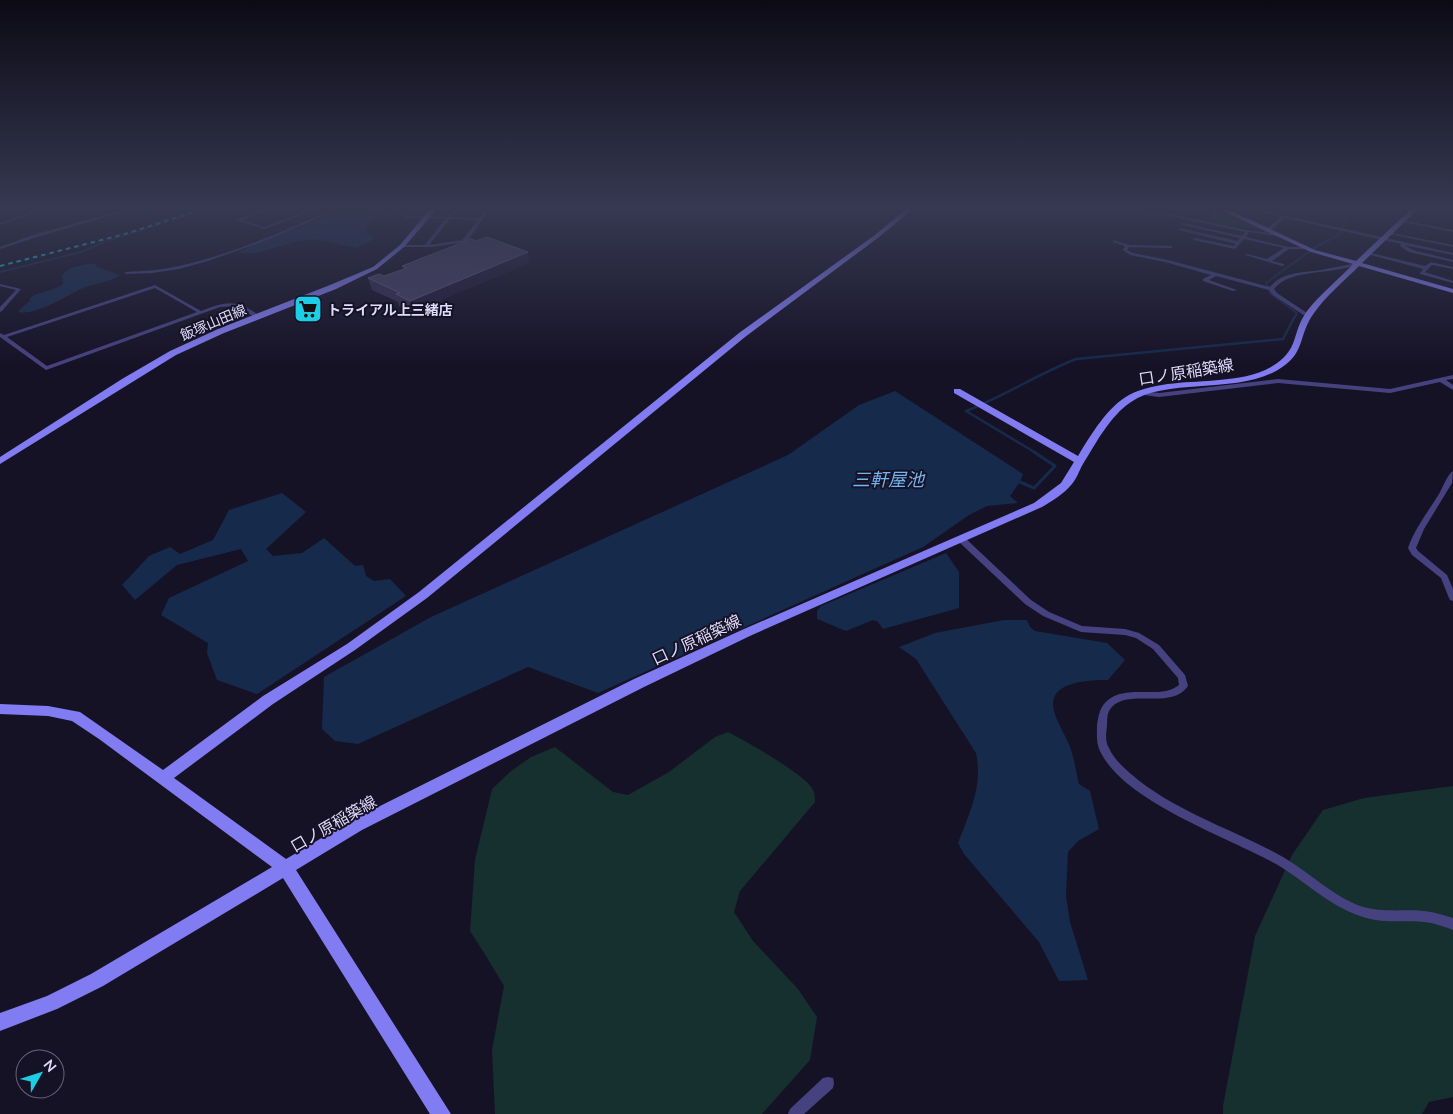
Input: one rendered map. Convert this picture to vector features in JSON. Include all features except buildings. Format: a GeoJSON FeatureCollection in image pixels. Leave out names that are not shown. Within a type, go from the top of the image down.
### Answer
{"type":"FeatureCollection","features":[{"type":"Feature","properties":{"kind":"main road","name":"飯塚山田線"},"geometry":{"type":"LineString","coordinates":[[0,461],[125,381],[173,353],[257,316],[356,278],[384,261]]}},
{"type":"Feature","properties":{"kind":"main road"},"geometry":{"type":"LineString","coordinates":[[162,778],[268,700],[351,647],[423,595],[742,335],[843,261]]}},
{"type":"Feature","properties":{"kind":"main road"},"geometry":{"type":"LineString","coordinates":[[1347,261],[1453,291]]}},
{"type":"Feature","properties":{"kind":"main road","name":"口ノ原稲築線"},"geometry":{"type":"LineString","coordinates":[[0,1022],[51,1003],[97,980],[357,825],[639,683],[748,632],[1038,505],[1056,493],[1069,480],[1080,461],[1119,406],[1133,396],[1246,378],[1274,370],[1289,359],[1294,352],[1308,316],[1360,261]]}},
{"type":"Feature","properties":{"kind":"main road"},"geometry":{"type":"LineString","coordinates":[[957,390],[1080,461]]}},
{"type":"Feature","properties":{"kind":"main road"},"geometry":{"type":"LineString","coordinates":[[0,709],[48,711],[75,716],[286,869],[441,1114]]}},
{"type":"Feature","properties":{"kind":"street"},"geometry":{"type":"LineString","coordinates":[[126,273],[160,272],[202,261]]}},
{"type":"Feature","properties":{"kind":"street"},"geometry":{"type":"LineString","coordinates":[[1161,261],[1271,289],[1308,316]]}},
{"type":"Feature","properties":{"kind":"street"},"geometry":{"type":"LineString","coordinates":[[1268,261],[1282,265]]}},
{"type":"Feature","properties":{"kind":"street"},"geometry":{"type":"LineString","coordinates":[[1399,261],[1426,268]]}},
{"type":"Feature","properties":{"kind":"street"},"geometry":{"type":"LineString","coordinates":[[1453,268],[1432,263],[1422,274],[1453,282]]}},
{"type":"Feature","properties":{"kind":"street"},"geometry":{"type":"LineString","coordinates":[[1271,289],[1285,278],[1296,273],[1322,271],[1357,264]]}},
{"type":"Feature","properties":{"kind":"street"},"geometry":{"type":"LineString","coordinates":[[1216,274],[1205,280],[1235,290]]}},
{"type":"Feature","properties":{"kind":"street"},"geometry":{"type":"LineString","coordinates":[[0,285],[19,289],[0,310]]}},
{"type":"Feature","properties":{"kind":"street"},"geometry":{"type":"LineString","coordinates":[[1,336],[155,286],[200,312]]}},
{"type":"Feature","properties":{"kind":"street"},"geometry":{"type":"LineString","coordinates":[[1,336],[46,368],[226,304],[235,304],[257,316]]}},
{"type":"Feature","properties":{"kind":"street"},"geometry":{"type":"LineString","coordinates":[[1144,393],[1159,395],[1278,381],[1390,391],[1453,377]]}},
{"type":"Feature","properties":{"kind":"street"},"geometry":{"type":"LineString","coordinates":[[1442,380],[1453,388]]}},
{"type":"Feature","properties":{"kind":"street"},"geometry":{"type":"LineString","coordinates":[[1453,473],[1448,486],[1422,527],[1412,548],[1415,553],[1444,577],[1453,598]]}},
{"type":"Feature","properties":{"kind":"street"},"geometry":{"type":"LineString","coordinates":[[961,539],[1028,602],[1046,614],[1063,623],[1081,629],[1125,632],[1139,636],[1156,647],[1182,677],[1184,686],[1167,696],[1142,695],[1119,697],[1108,706],[1102,718],[1101,732],[1105,750],[1126,777],[1191,818],[1279,861],[1319,886],[1340,903],[1361,912],[1386,918],[1434,918],[1453,924]]}},
{"type":"Feature","properties":{"kind":"street"},"geometry":{"type":"LineString","coordinates":[[795,1114],[828,1083]]}},
{"type":"Feature","properties":{"kind":"green space"},"geometry":{"type":"Polygon","coordinates":[[[728,732],[761,750],[800,776],[809,784],[814,793],[815,802],[740,891],[734,912],[753,941],[798,989],[817,1017],[810,1060],[762,1114],[495,1114],[492,1050],[504,986],[470,931],[475,860],[492,789],[511,771],[531,757],[555,747],[613,792],[628,795],[669,772],[715,737],[728,732]]]}},
{"type":"Feature","properties":{"kind":"green space"},"geometry":{"type":"Polygon","coordinates":[[[1453,786],[1453,1097],[1429,1102],[1422,1114],[1223,1114],[1255,936],[1292,855],[1323,810],[1364,798],[1453,786]]]}},
{"type":"Feature","properties":{"kind":"water"},"geometry":{"type":"Polygon","coordinates":[[[93,263],[98,267],[120,275],[111,280],[83,288],[43,308],[19,312],[33,296],[63,284],[62,275],[70,268],[93,263]]]}},
{"type":"Feature","properties":{"kind":"water","name":"三軒屋池"},"geometry":{"type":"Polygon","coordinates":[[[895,391],[1023,474],[1010,496],[1018,503],[987,506],[969,515],[923,547],[598,693],[528,667],[358,744],[335,741],[322,729],[324,677],[431,617],[788,455],[859,405],[895,391]]]}},
{"type":"Feature","properties":{"kind":"water"},"geometry":{"type":"Polygon","coordinates":[[[282,493],[306,512],[266,549],[273,556],[302,553],[324,538],[355,566],[363,565],[366,576],[374,581],[390,579],[406,596],[257,694],[217,680],[207,653],[208,643],[161,615],[169,598],[248,561],[241,549],[177,565],[135,600],[122,585],[149,556],[170,547],[180,554],[213,540],[229,510],[282,493]]]}},
{"type":"Feature","properties":{"kind":"water"},"geometry":{"type":"Polygon","coordinates":[[[946,553],[959,572],[959,608],[883,629],[878,622],[873,620],[846,631],[817,619],[817,611],[821,606],[946,553]]]}},
{"type":"Feature","properties":{"kind":"water"},"geometry":{"type":"Polygon","coordinates":[[[1004,620],[1027,620],[1030,627],[1035,631],[1107,643],[1125,660],[1108,680],[1071,684],[1056,694],[1053,701],[1054,711],[1072,754],[1079,784],[1090,791],[1099,829],[1078,841],[1068,852],[1066,896],[1070,922],[1088,980],[1059,981],[1039,942],[964,854],[958,843],[977,788],[978,765],[976,753],[916,659],[899,647],[935,633],[1004,620]]]}},
{"type":"Feature","properties":{"kind":"waterway"},"geometry":{"type":"LineString","coordinates":[[0,272],[45,261]]}},
{"type":"Feature","properties":{"kind":"waterway"},"geometry":{"type":"LineString","coordinates":[[1295,317],[1297,313],[1271,294],[1266,283],[1296,261]]}},
{"type":"Feature","properties":{"kind":"waterway"},"geometry":{"type":"LineString","coordinates":[[1036,453],[966,411],[1076,359],[1283,339],[1295,316]]}},
{"type":"Feature","properties":{"kind":"waterway"},"geometry":{"type":"LineString","coordinates":[[1020,482],[1034,488],[1055,466],[1034,452]]}},
{"type":"Feature","properties":{"kind":"railway"},"geometry":{"type":"LineString","coordinates":[[0,266],[20,261]]}},
{"type":"Feature","properties":{"kind":"place","name":"トライアル上三緒店"},"geometry":{"type":"Point","coordinates":[308,309]}}]}
